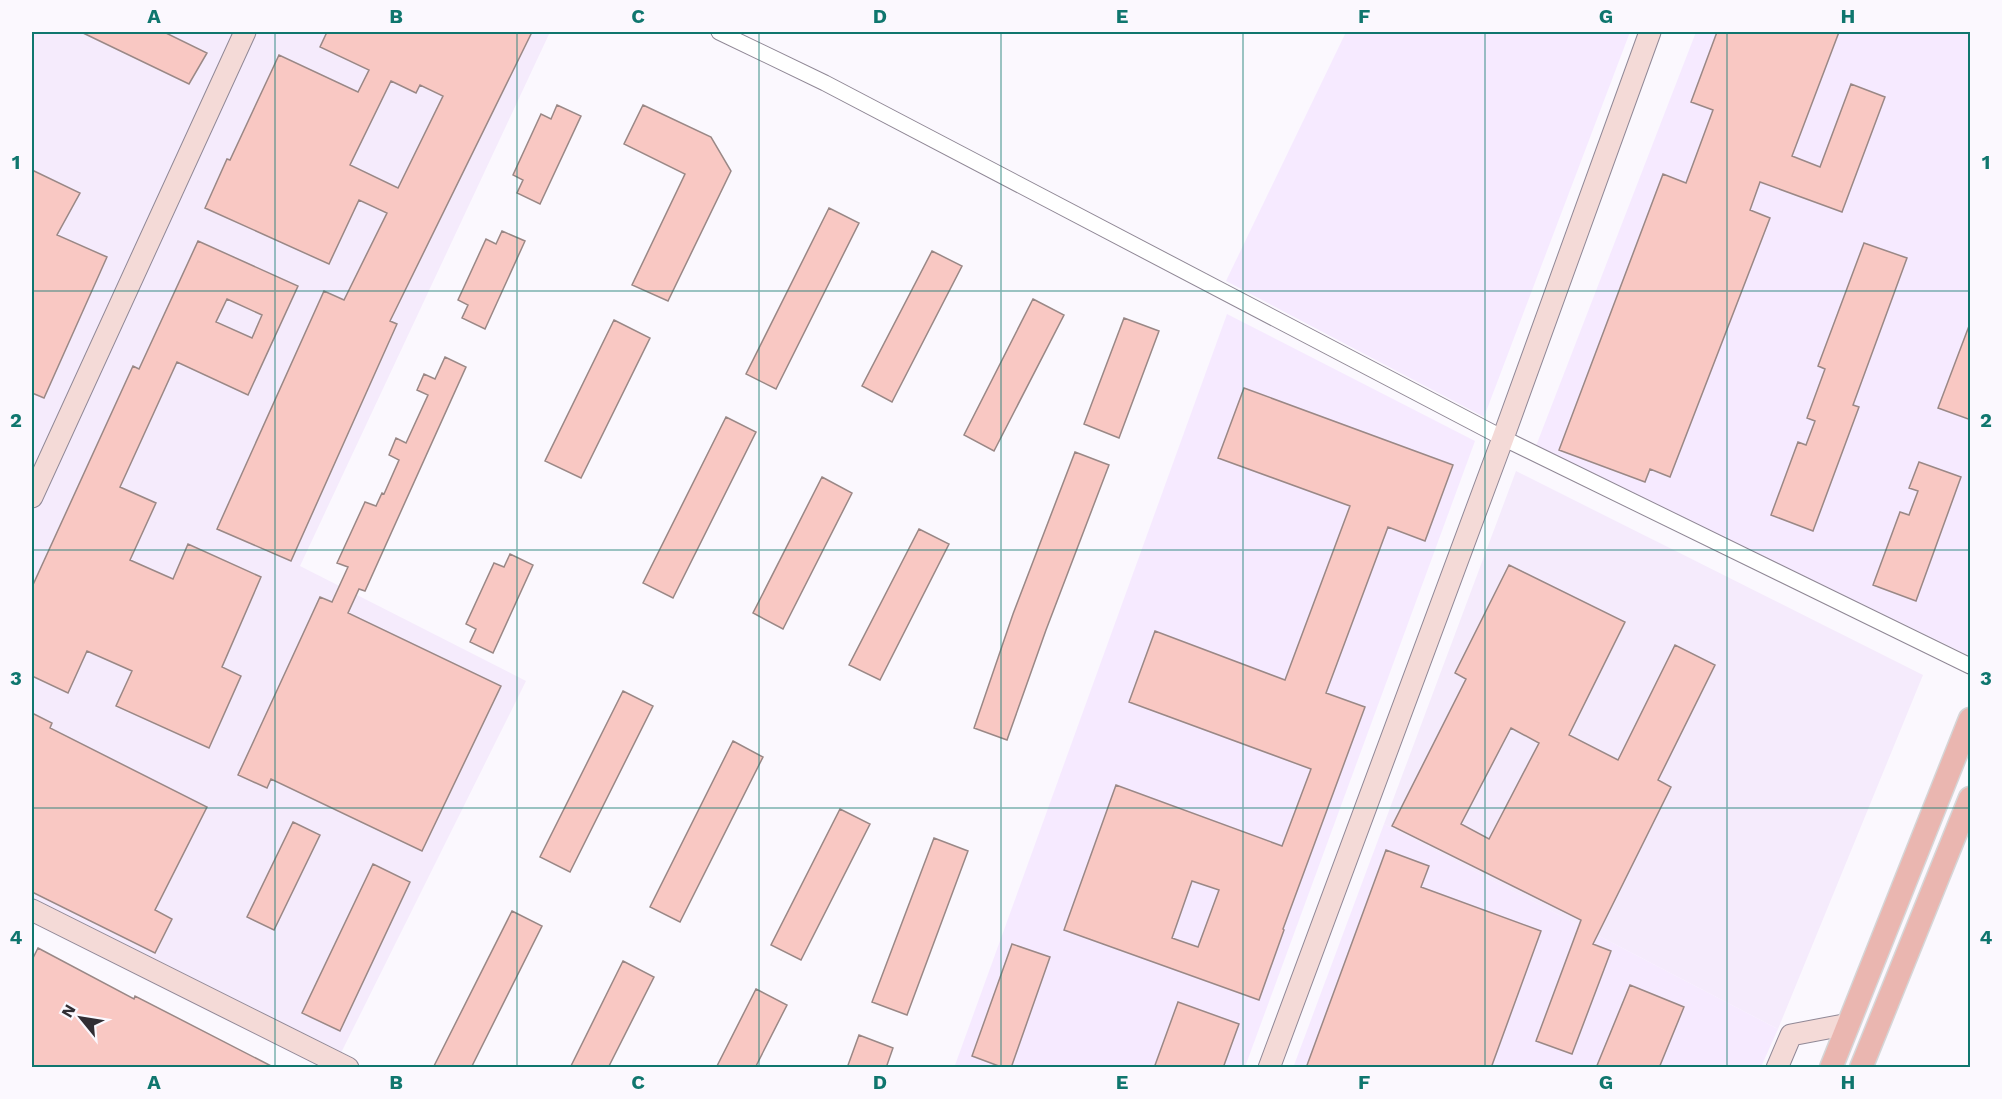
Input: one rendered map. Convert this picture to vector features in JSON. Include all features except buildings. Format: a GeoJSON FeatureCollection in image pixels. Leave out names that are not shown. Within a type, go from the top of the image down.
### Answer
{"type":"FeatureCollection","features":[{"type":"Feature","properties":{"kind":"main road"},"geometry":{"type":"LineString","coordinates":[[1831,1068],[1971,719]]}},
{"type":"Feature","properties":{"kind":"main road"},"geometry":{"type":"LineString","coordinates":[[1861,1068],[1971,798]]}},
{"type":"Feature","properties":{"kind":"street"},"geometry":{"type":"LineString","coordinates":[[32,497],[245,32]]}},
{"type":"Feature","properties":{"kind":"street"},"geometry":{"type":"LineString","coordinates":[[719,32],[825,83],[1503,438],[1971,666]]}},
{"type":"Feature","properties":{"kind":"street"},"geometry":{"type":"LineString","coordinates":[[1269,1068],[1503,438],[1650,32]]}},
{"type":"Feature","properties":{"kind":"street"},"geometry":{"type":"LineString","coordinates":[[32,910],[348,1068]]}},
{"type":"Feature","properties":{"kind":"street"},"geometry":{"type":"LineString","coordinates":[[1777,1068],[1791,1035],[1849,1024]]}},
{"type":"Feature","properties":{"kind":"shaded area"},"geometry":{"type":"Polygon","coordinates":[[[32,32],[550,32],[300,566],[526,681],[334,1067],[320,1067],[32,923],[32,32]]]}},
{"type":"Feature","properties":{"kind":"shaded area"},"geometry":{"type":"Polygon","coordinates":[[[1346,32],[1630,32],[1484,417],[1226,281],[1346,32]]]}},
{"type":"Feature","properties":{"kind":"shaded area"},"geometry":{"type":"Polygon","coordinates":[[[1696,32],[1970,32],[1970,656],[1536,446],[1696,32]]]}},
{"type":"Feature","properties":{"kind":"shaded area"},"geometry":{"type":"Polygon","coordinates":[[[1227,314],[1475,441],[1245,1067],[954,1068],[1227,314]]]}},
{"type":"Feature","properties":{"kind":"shaded area"},"geometry":{"type":"Polygon","coordinates":[[[1516,471],[1923,675],[1778,1029],[1384,824],[1516,471]]]}},
{"type":"Feature","properties":{"kind":"shaded area"},"geometry":{"type":"Polygon","coordinates":[[[1384,824],[1778,1029],[1761,1067],[1293,1068],[1384,824]]]}}]}
